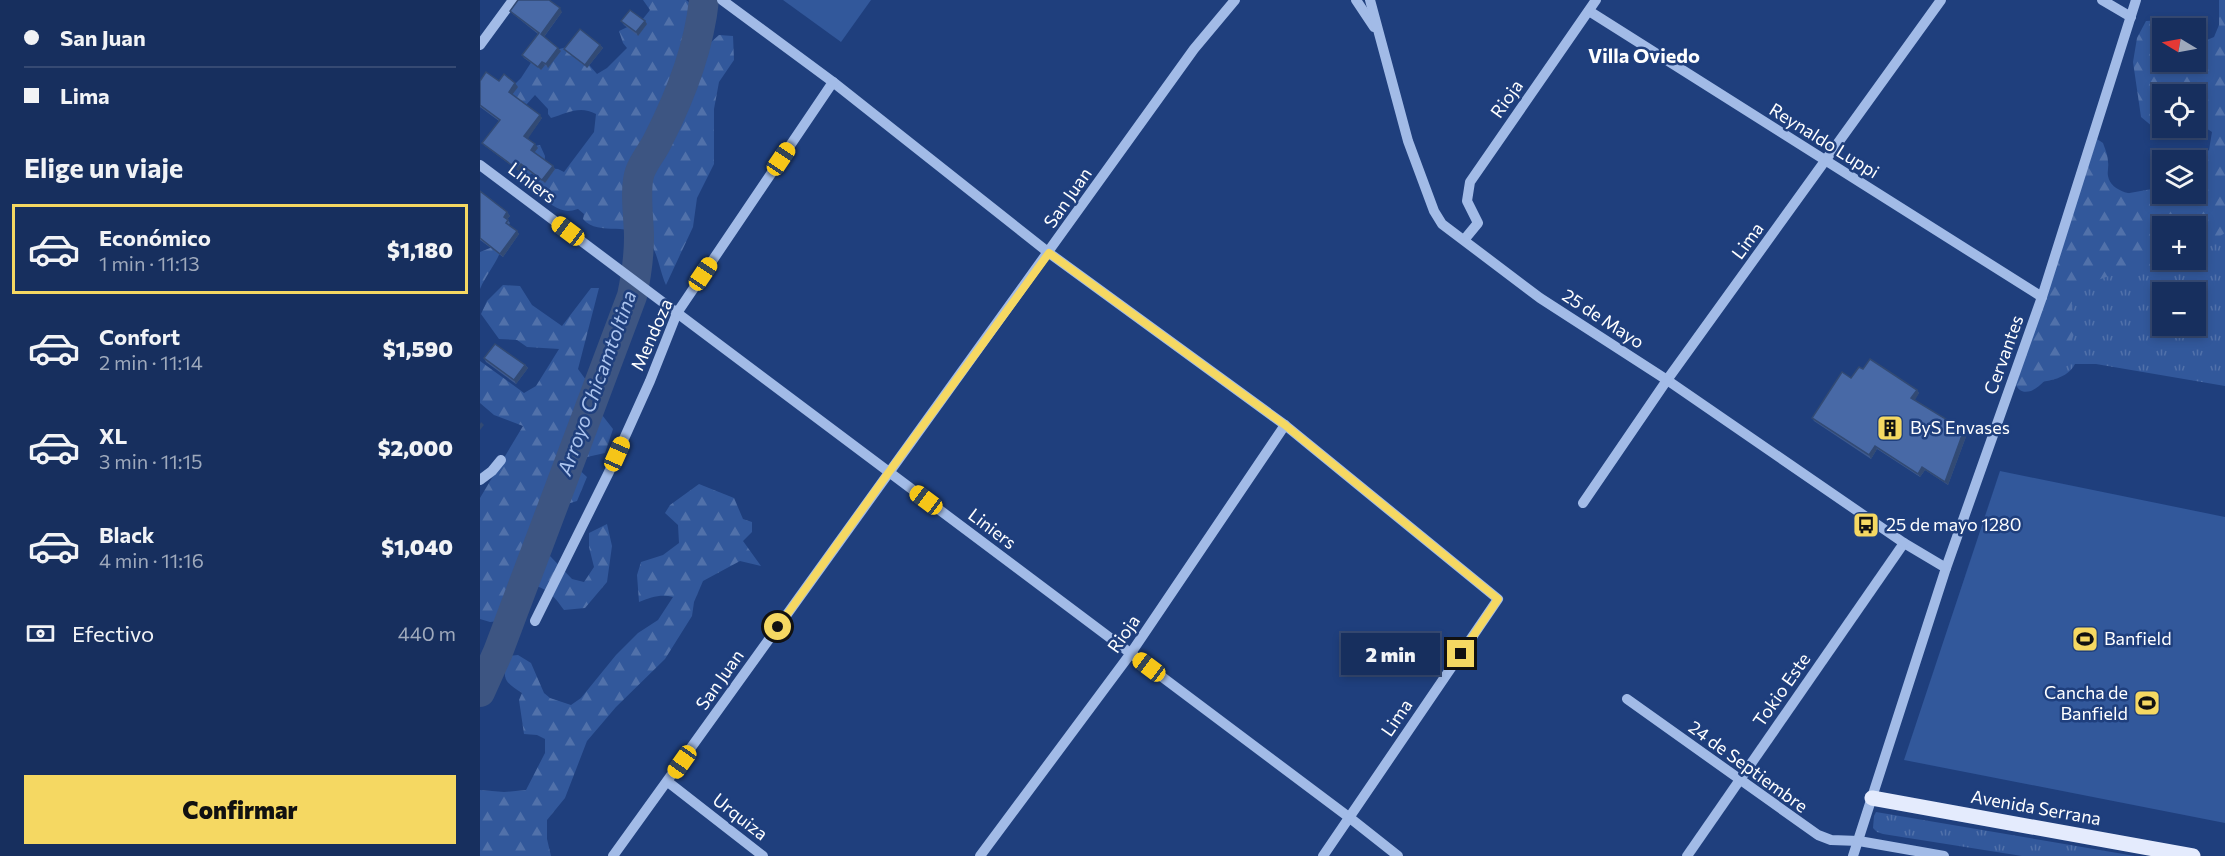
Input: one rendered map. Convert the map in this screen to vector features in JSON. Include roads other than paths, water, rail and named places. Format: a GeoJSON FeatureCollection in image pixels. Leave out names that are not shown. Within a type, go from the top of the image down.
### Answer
{"type":"FeatureCollection","features":[{"type":"Feature","properties":{"kind":"main road","name":"Avenida Serrana"},"geometry":{"type":"LineString","coordinates":[[1872,798],[2193,856]]}},
{"type":"Feature","properties":{"kind":"street"},"geometry":{"type":"LineString","coordinates":[[480,45],[513,0]]}},
{"type":"Feature","properties":{"kind":"street"},"geometry":{"type":"LineString","coordinates":[[722,0],[833,82],[1049,253],[1285,425]]}},
{"type":"Feature","properties":{"kind":"street","name":"San Juan"},"geometry":{"type":"LineString","coordinates":[[613,856],[1194,50],[1235,0]]}},
{"type":"Feature","properties":{"kind":"street"},"geometry":{"type":"LineString","coordinates":[[1356,0],[1380,36]]}},
{"type":"Feature","properties":{"kind":"street","name":"25 de Mayo"},"geometry":{"type":"LineString","coordinates":[[1370,0],[1408,141],[1434,211],[1442,224],[1540,298],[1667,380],[1904,543],[1946,568]]}},
{"type":"Feature","properties":{"kind":"street","name":"Rioja"},"geometry":{"type":"LineString","coordinates":[[1464,240],[1478,223],[1467,201],[1470,182],[1596,0]]}},
{"type":"Feature","properties":{"kind":"street","name":"Lima"},"geometry":{"type":"LineString","coordinates":[[1583,503],[1667,380],[1941,0]]}},
{"type":"Feature","properties":{"kind":"street"},"geometry":{"type":"LineString","coordinates":[[2102,0],[2130,17]]}},
{"type":"Feature","properties":{"kind":"street","name":"Cervantes"},"geometry":{"type":"LineString","coordinates":[[1853,856],[1946,568],[2042,297],[2136,0]]}},
{"type":"Feature","properties":{"kind":"street","name":"Reynaldo Luppi"},"geometry":{"type":"LineString","coordinates":[[1589,11],[2042,297]]}},
{"type":"Feature","properties":{"kind":"street","name":"Mendoza"},"geometry":{"type":"LineString","coordinates":[[535,621],[609,472],[650,381],[677,313],[833,82]]}},
{"type":"Feature","properties":{"kind":"street","name":"Liniers"},"geometry":{"type":"LineString","coordinates":[[480,165],[1398,856]]}},
{"type":"Feature","properties":{"kind":"street","name":"Rioja"},"geometry":{"type":"LineString","coordinates":[[980,856],[1131,653],[1285,425]]}},
{"type":"Feature","properties":{"kind":"street","name":"Lima"},"geometry":{"type":"LineString","coordinates":[[1285,425],[1498,599],[1323,856]]}},
{"type":"Feature","properties":{"kind":"street"},"geometry":{"type":"LineString","coordinates":[[480,480],[501,460]]}},
{"type":"Feature","properties":{"kind":"street","name":"Tokio Este"},"geometry":{"type":"LineString","coordinates":[[1687,856],[1904,543]]}},
{"type":"Feature","properties":{"kind":"street","name":"24 de Septiembre"},"geometry":{"type":"LineString","coordinates":[[1627,699],[1818,835],[1831,840],[1859,841],[1944,856]]}},
{"type":"Feature","properties":{"kind":"street","name":"Urquiza"},"geometry":{"type":"LineString","coordinates":[[668,782],[764,856]]}},
{"type":"Feature","properties":{"kind":"waterway","name":"Arroyo Chicamtoltina"},"geometry":{"type":"LineString","coordinates":[[480,692],[498,652],[632,296],[639,237],[638,179],[681,89],[698,36],[704,0]]}},
{"type":"Feature","properties":{"kind":"place","name":"ByS Envases"},"geometry":{"type":"Point","coordinates":[1890,428]}},
{"type":"Feature","properties":{"kind":"place","name":"25 de mayo 1280"},"geometry":{"type":"Point","coordinates":[1866,525]}},
{"type":"Feature","properties":{"kind":"place","name":"Banfield"},"geometry":{"type":"Point","coordinates":[2085,639]}},
{"type":"Feature","properties":{"kind":"place","name":"Cancha de Banfield"},"geometry":{"type":"Point","coordinates":[2147,703]}},
{"type":"Feature","properties":{"kind":"district","name":"Villa Oviedo"},"geometry":{"type":"Point","coordinates":[1644,56]}}]}
